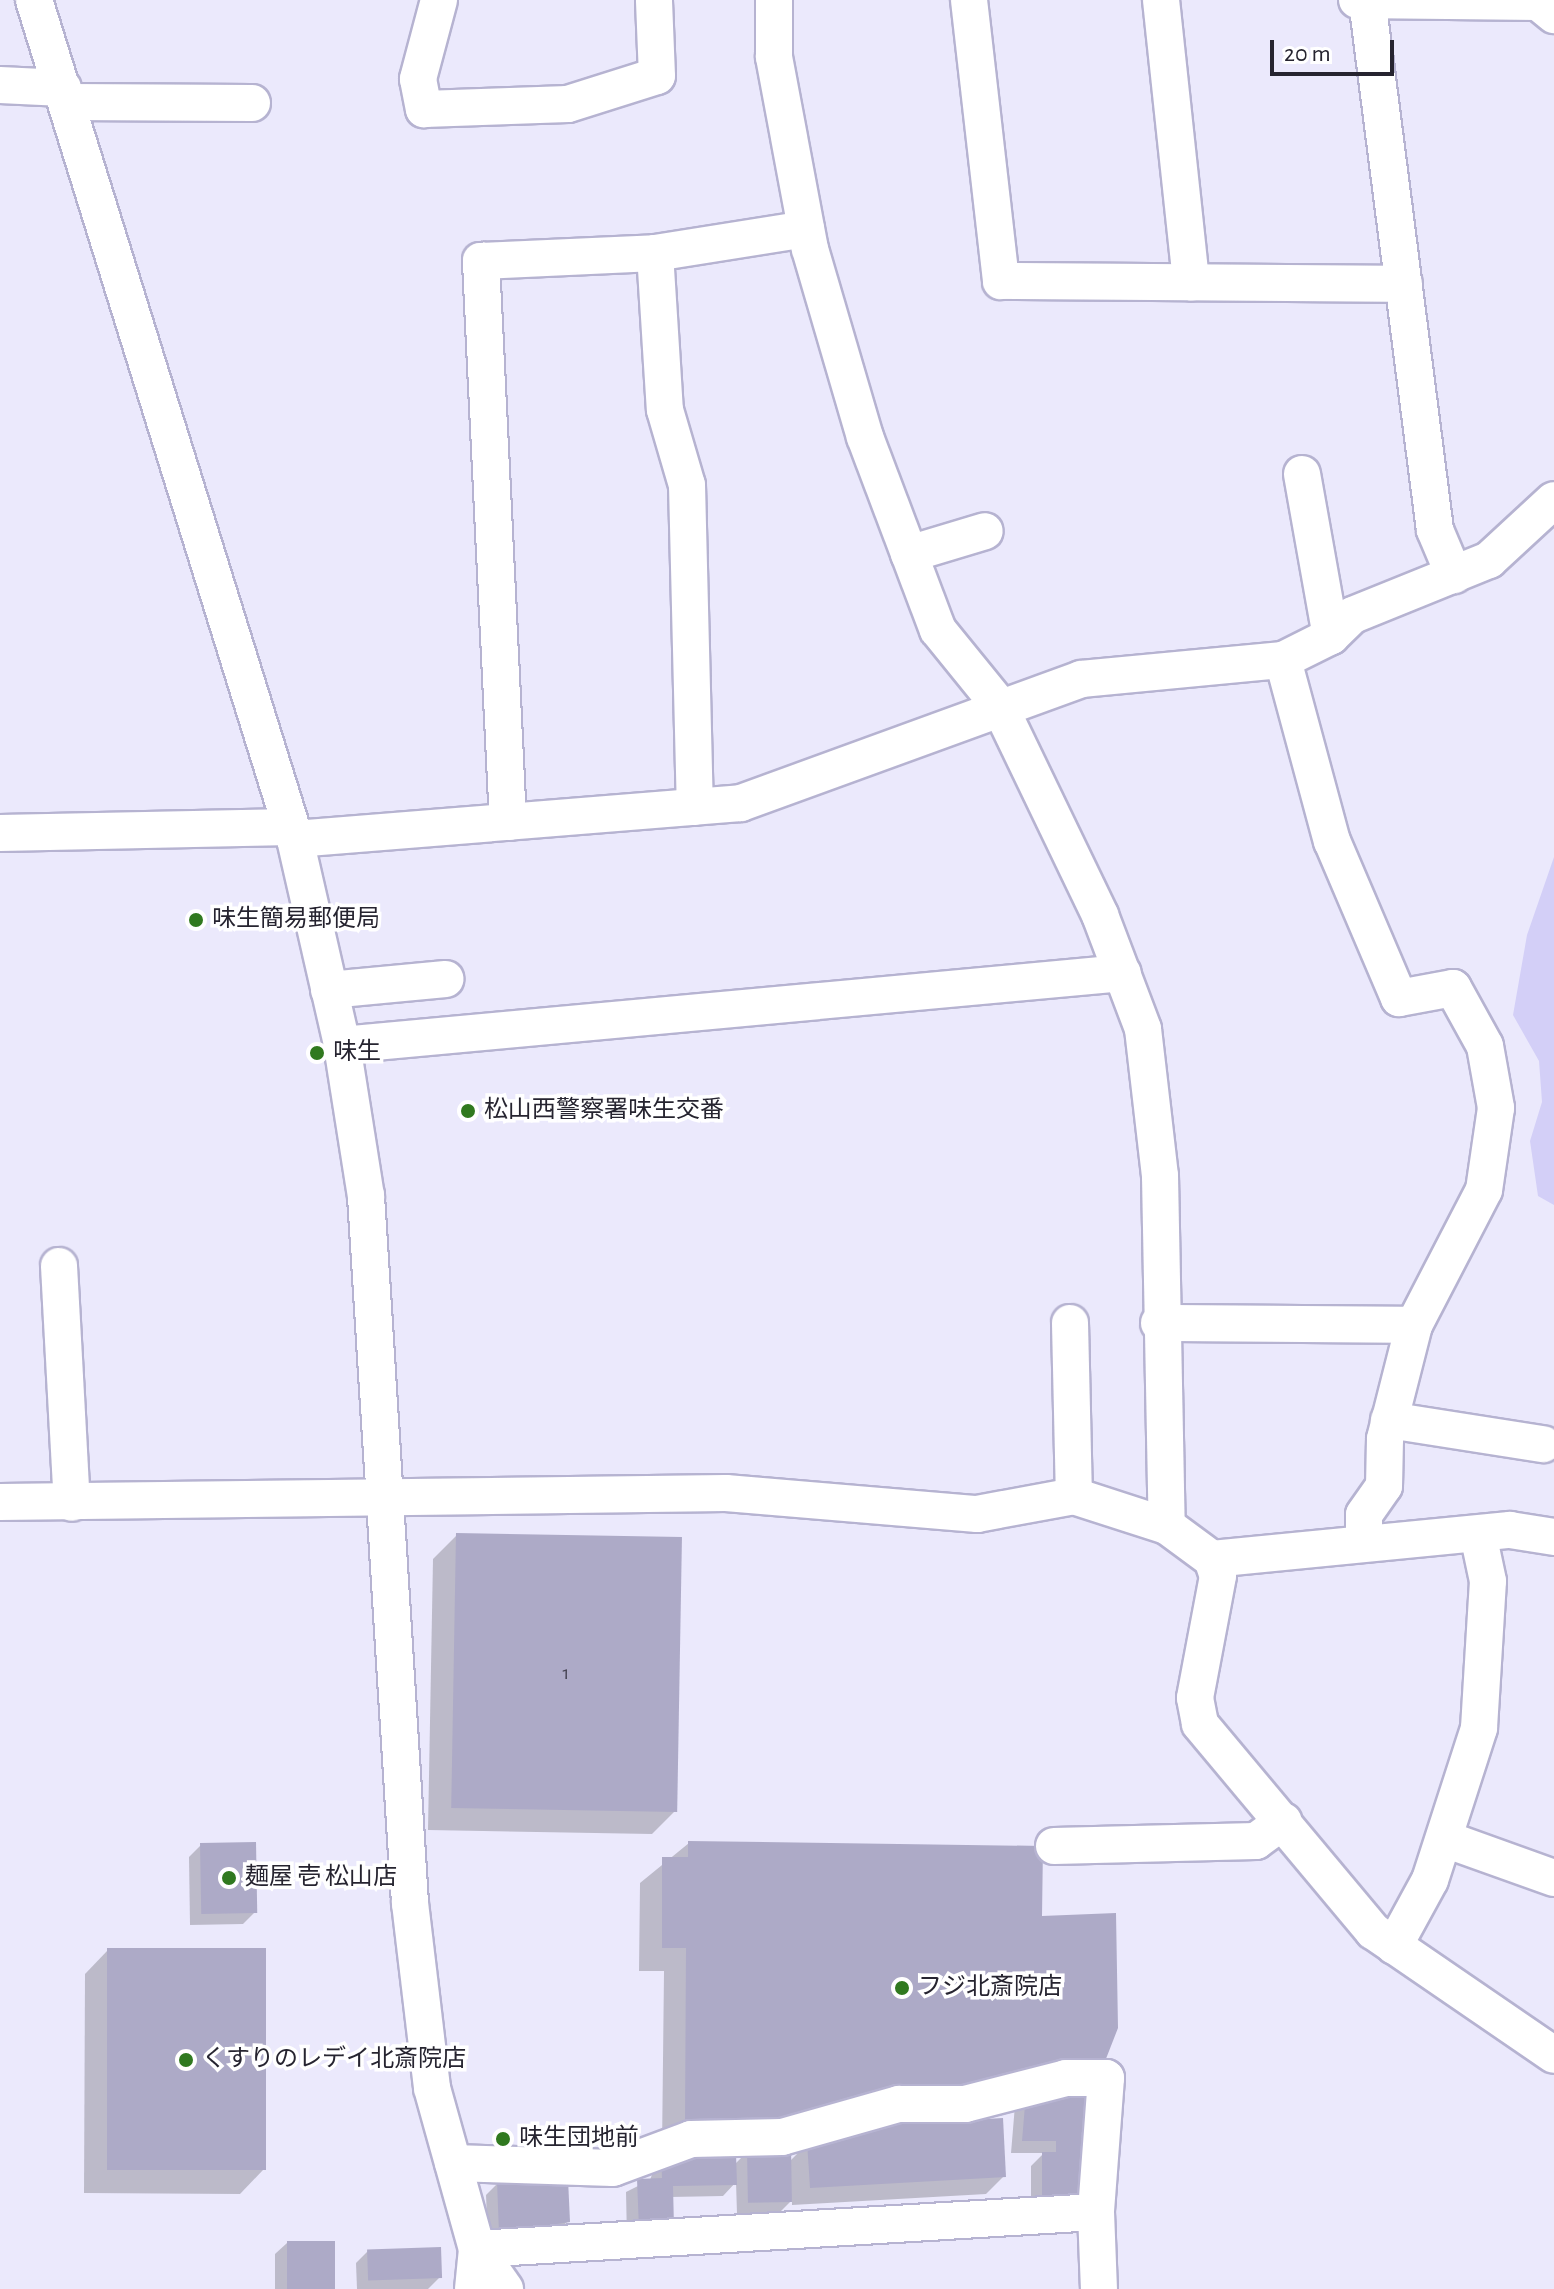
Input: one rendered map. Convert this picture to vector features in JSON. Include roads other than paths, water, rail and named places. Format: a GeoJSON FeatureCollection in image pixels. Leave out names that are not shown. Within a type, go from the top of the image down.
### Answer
{"type":"FeatureCollection","features":[{"type":"Feature","properties":{"kind":"street"},"geometry":{"type":"LineString","coordinates":[[34,0],[293,833],[342,1045],[366,1196],[389,1500],[410,1903],[432,2088],[477,2249],[505,2289]]}},
{"type":"Feature","properties":{"kind":"street"},"geometry":{"type":"LineString","coordinates":[[439,0],[418,79],[424,109],[568,104],[657,76],[654,0]]}},
{"type":"Feature","properties":{"kind":"street"},"geometry":{"type":"LineString","coordinates":[[774,0],[774,57],[806,229],[865,437],[938,630],[999,705],[1123,973],[1143,1029],[1155,1096],[1167,1526]]}},
{"type":"Feature","properties":{"kind":"street"},"geometry":{"type":"LineString","coordinates":[[969,0],[1001,281],[1404,284]]}},
{"type":"Feature","properties":{"kind":"street"},"geometry":{"type":"LineString","coordinates":[[1161,0],[1191,282]]}},
{"type":"Feature","properties":{"kind":"street"},"geometry":{"type":"LineString","coordinates":[[1357,0],[1538,2],[1554,15]]}},
{"type":"Feature","properties":{"kind":"street"},"geometry":{"type":"LineString","coordinates":[[1367,0],[1435,530],[1454,575]]}},
{"type":"Feature","properties":{"kind":"street"},"geometry":{"type":"LineString","coordinates":[[0,85],[66,95],[252,103]]}},
{"type":"Feature","properties":{"kind":"street"},"geometry":{"type":"LineString","coordinates":[[508,822],[481,261],[655,253],[806,229]]}},
{"type":"Feature","properties":{"kind":"street"},"geometry":{"type":"LineString","coordinates":[[655,253],[665,410],[687,485],[695,807]]}},
{"type":"Feature","properties":{"kind":"street"},"geometry":{"type":"LineString","coordinates":[[1302,474],[1331,636]]}},
{"type":"Feature","properties":{"kind":"street"},"geometry":{"type":"LineString","coordinates":[[0,833],[293,833],[508,822],[741,803],[999,705],[1096,676],[1283,660],[1331,636],[1353,615],[1489,560],[1554,500]]}},
{"type":"Feature","properties":{"kind":"street"},"geometry":{"type":"LineString","coordinates":[[909,554],[985,531]]}},
{"type":"Feature","properties":{"kind":"street"},"geometry":{"type":"LineString","coordinates":[[1283,660],[1332,841],[1399,998],[1453,988],[1485,1046],[1496,1108],[1484,1190],[1414,1325],[1389,1420],[1384,1486],[1364,1515],[1364,1540]]}},
{"type":"Feature","properties":{"kind":"street"},"geometry":{"type":"LineString","coordinates":[[342,1045],[1123,973]]}},
{"type":"Feature","properties":{"kind":"street"},"geometry":{"type":"LineString","coordinates":[[329,990],[445,979]]}},
{"type":"Feature","properties":{"kind":"street"},"geometry":{"type":"LineString","coordinates":[[59,1266],[72,1503]]}},
{"type":"Feature","properties":{"kind":"street"},"geometry":{"type":"LineString","coordinates":[[1070,1323],[1074,1496]]}},
{"type":"Feature","properties":{"kind":"street"},"geometry":{"type":"LineString","coordinates":[[1159,1323],[1414,1325]]}},
{"type":"Feature","properties":{"kind":"street"},"geometry":{"type":"LineString","coordinates":[[1389,1420],[1543,1444]]}},
{"type":"Feature","properties":{"kind":"street"},"geometry":{"type":"LineString","coordinates":[[0,1502],[389,1500],[726,1493],[977,1514],[1074,1496],[1167,1526],[1212,1559],[1218,1576],[1195,1698],[1200,1724],[1373,1931],[1554,2055]]}},
{"type":"Feature","properties":{"kind":"street"},"geometry":{"type":"LineString","coordinates":[[1212,1559],[1364,1540],[1534,1530],[1554,1537]]}},
{"type":"Feature","properties":{"kind":"street"},"geometry":{"type":"LineString","coordinates":[[1394,1946],[1445,1839],[1479,1728],[1488,1581],[1478,1534]]}},
{"type":"Feature","properties":{"kind":"street"},"geometry":{"type":"LineString","coordinates":[[1054,1846],[1256,1841],[1284,1821]]}},
{"type":"Feature","properties":{"kind":"street"},"geometry":{"type":"LineString","coordinates":[[1445,1839],[1554,1878]]}},
{"type":"Feature","properties":{"kind":"street"},"geometry":{"type":"LineString","coordinates":[[453,2163],[613,2168],[691,2139],[782,2137],[899,2104],[965,2104],[1066,2078],[1106,2078],[1096,2212],[1099,2289]]}},
{"type":"Feature","properties":{"kind":"street"},"geometry":{"type":"LineString","coordinates":[[477,2249],[1096,2212]]}},
{"type":"Feature","properties":{"kind":"street"},"geometry":{"type":"LineString","coordinates":[[473,2289],[477,2249]]}},
{"type":"Feature","properties":{"kind":"place","name":"味生簡易郵便局"},"geometry":{"type":"Point","coordinates":[196,920]}},
{"type":"Feature","properties":{"kind":"place","name":"味生"},"geometry":{"type":"Point","coordinates":[317,1053]}},
{"type":"Feature","properties":{"kind":"place","name":"松山西警察署味生交番"},"geometry":{"type":"Point","coordinates":[468,1111]}},
{"type":"Feature","properties":{"kind":"place","name":"麺屋 壱 松山店"},"geometry":{"type":"Point","coordinates":[229,1878]}},
{"type":"Feature","properties":{"kind":"place","name":"フジ北斎院店"},"geometry":{"type":"Point","coordinates":[902,1988]}},
{"type":"Feature","properties":{"kind":"place","name":"くすりのレデイ北斎院店"},"geometry":{"type":"Point","coordinates":[186,2060]}},
{"type":"Feature","properties":{"kind":"place","name":"味生団地前"},"geometry":{"type":"Point","coordinates":[503,2139]}}]}
